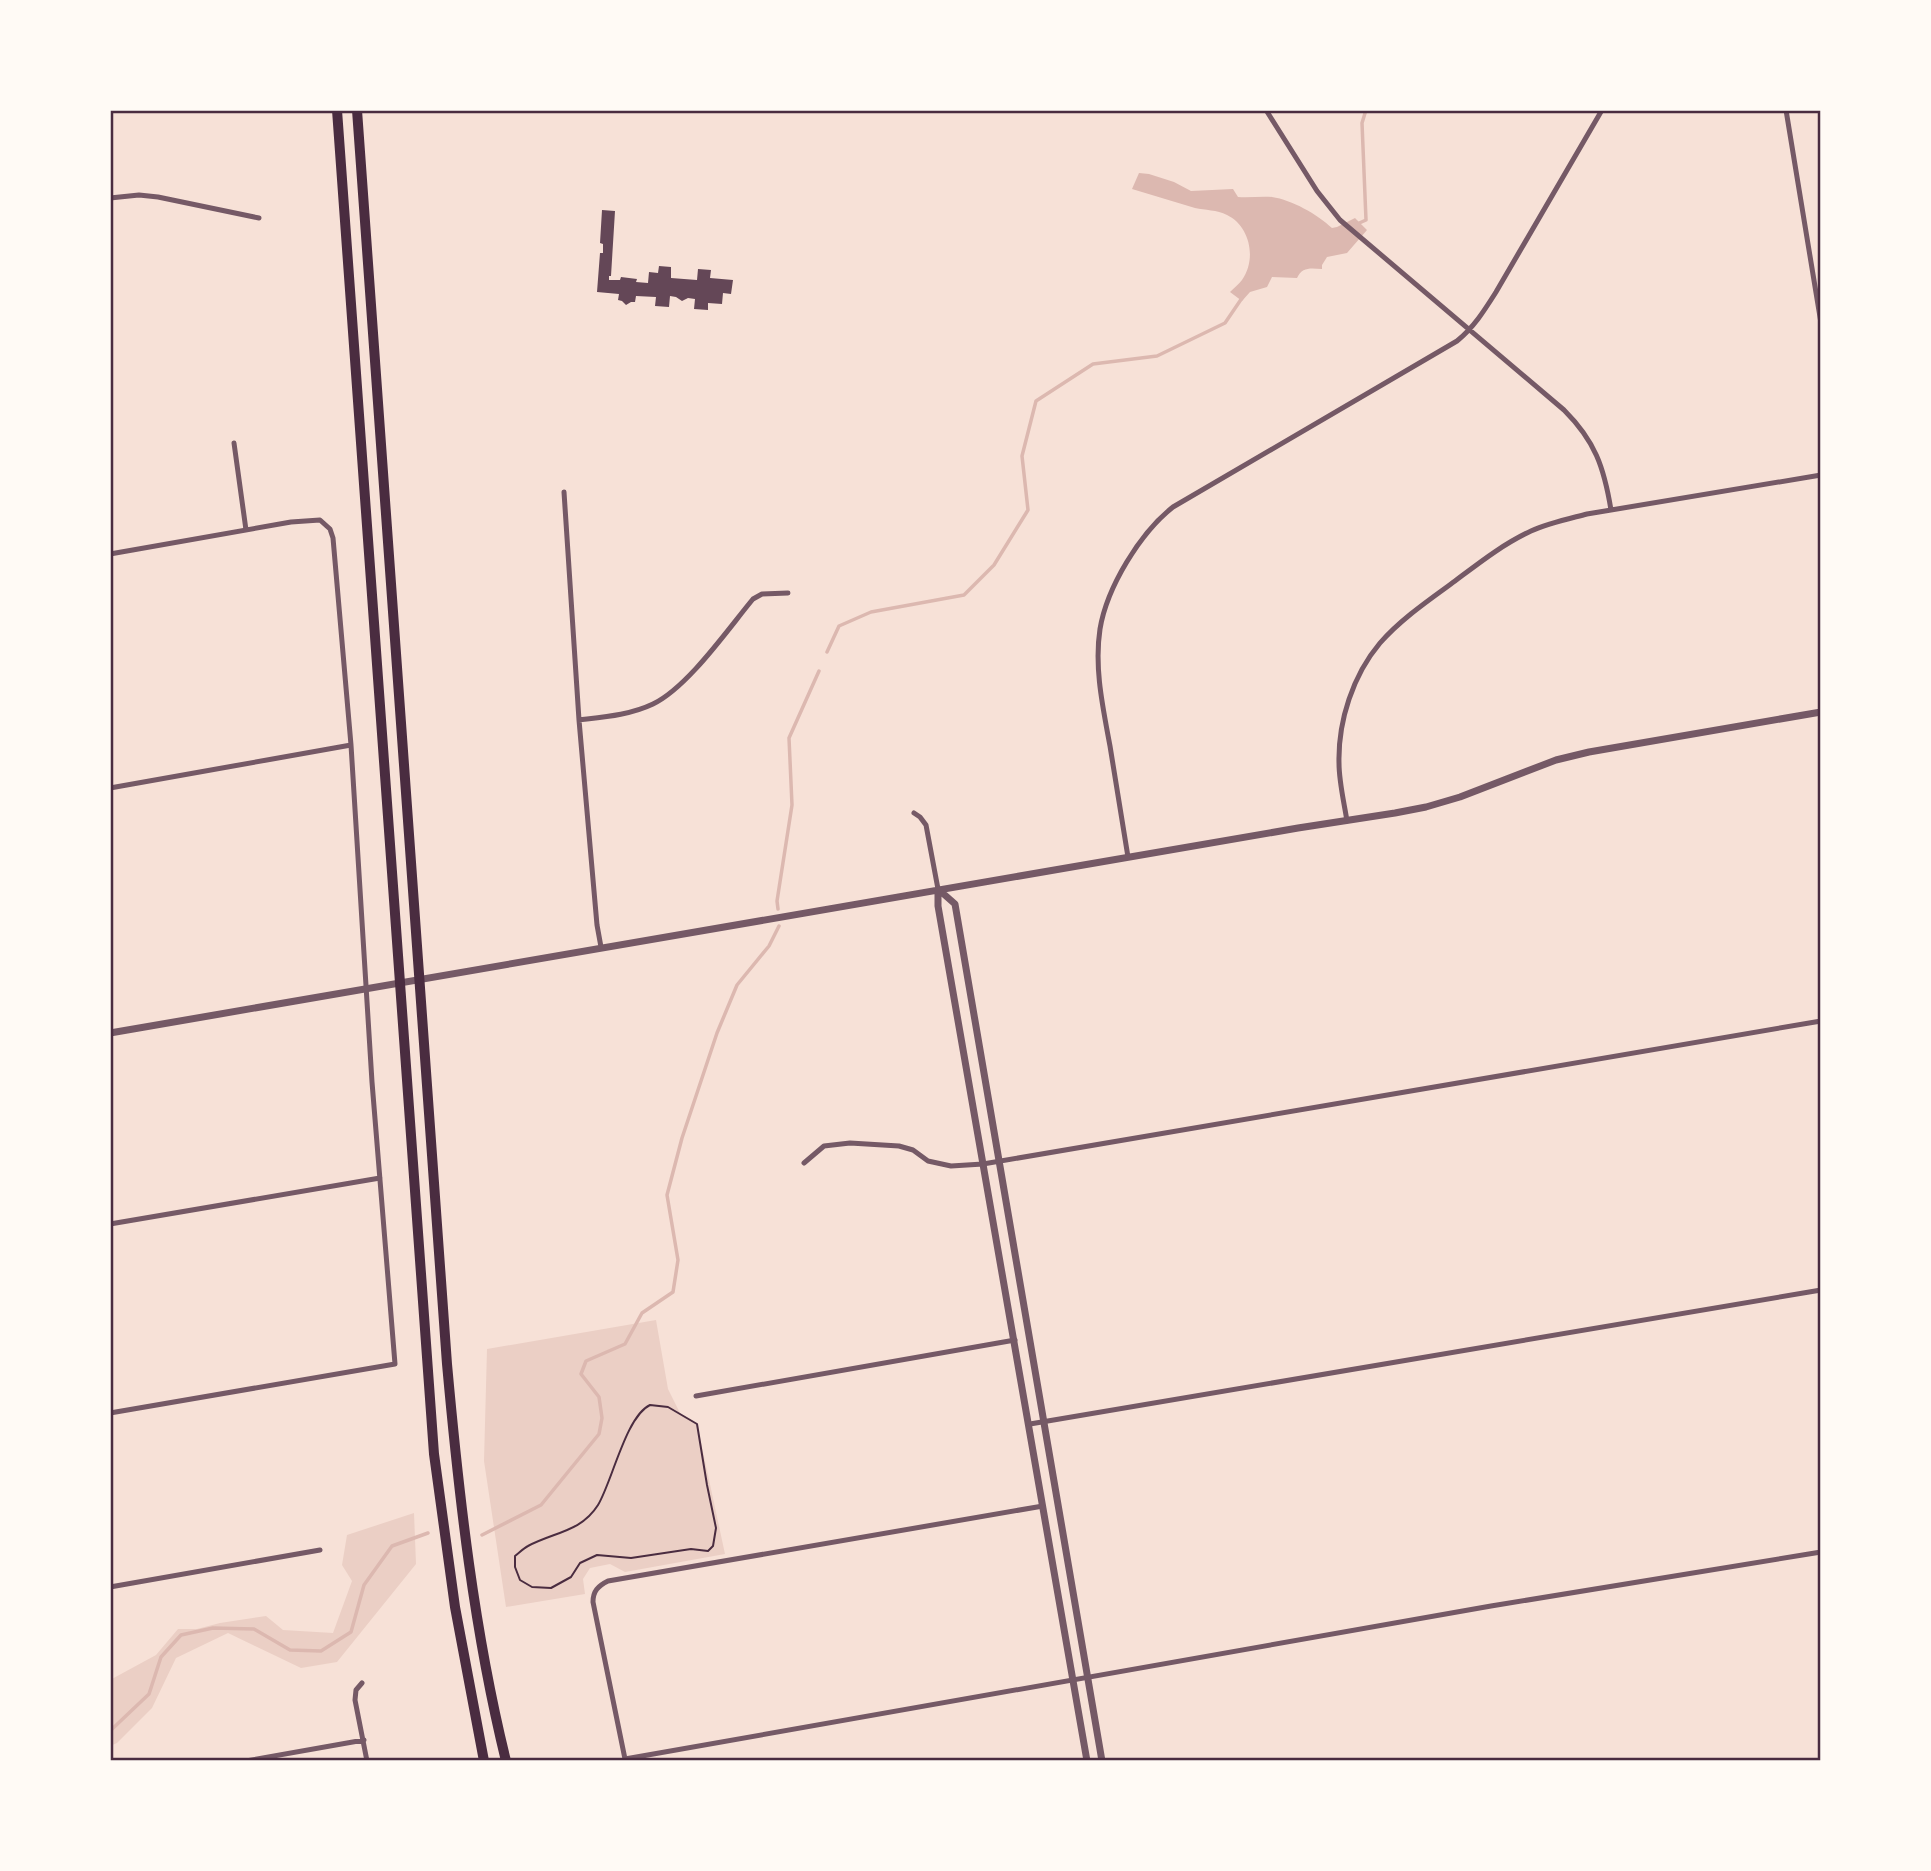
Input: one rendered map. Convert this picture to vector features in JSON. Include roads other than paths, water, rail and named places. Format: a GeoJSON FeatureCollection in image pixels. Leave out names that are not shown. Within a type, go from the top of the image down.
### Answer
{"type":"FeatureCollection","features":[{"type":"Feature","properties":{"kind":"highway"},"geometry":{"type":"LineString","coordinates":[[337,110],[433,1441],[455,1607],[484,1761]]}},
{"type":"Feature","properties":{"kind":"highway"},"geometry":{"type":"LineString","coordinates":[[357,110],[449,1390],[474,1596],[506,1761]]}},
{"type":"Feature","properties":{"kind":"street"},"geometry":{"type":"LineString","coordinates":[[1266,110],[1317,191],[1340,220],[1564,410],[1585,433],[1597,452],[1611,510]]}},
{"type":"Feature","properties":{"kind":"street"},"geometry":{"type":"LineString","coordinates":[[1128,857],[1100,685],[1098,654],[1100,628],[1109,600],[1132,553],[1150,528],[1173,507],[1470,331],[1480,319],[1602,110]]}},
{"type":"Feature","properties":{"kind":"street"},"geometry":{"type":"LineString","coordinates":[[1786,110],[1821,323]]}},
{"type":"Feature","properties":{"kind":"street"},"geometry":{"type":"LineString","coordinates":[[110,198],[138,195],[158,197],[259,218]]}},
{"type":"Feature","properties":{"kind":"street"},"geometry":{"type":"LineString","coordinates":[[233,443],[246,530]]}},
{"type":"Feature","properties":{"kind":"street"},"geometry":{"type":"LineString","coordinates":[[1347,821],[1339,763],[1342,727],[1356,684],[1364,666],[1380,644],[1424,603],[1494,552],[1531,531],[1556,522],[1611,510],[1821,475]]}},
{"type":"Feature","properties":{"kind":"street"},"geometry":{"type":"LineString","coordinates":[[564,492],[579,720],[601,947]]}},
{"type":"Feature","properties":{"kind":"street"},"geometry":{"type":"LineString","coordinates":[[110,554],[291,522],[320,520],[330,529],[334,538],[395,1364],[110,1413]]}},
{"type":"Feature","properties":{"kind":"street"},"geometry":{"type":"LineString","coordinates":[[579,720],[621,714],[656,703],[687,678],[753,598],[762,594],[788,593]]}},
{"type":"Feature","properties":{"kind":"street"},"geometry":{"type":"LineString","coordinates":[[110,1033],[1395,813],[1460,797],[1556,760],[1589,752],[1821,712]]}},
{"type":"Feature","properties":{"kind":"street"},"geometry":{"type":"LineString","coordinates":[[110,788],[351,745]]}},
{"type":"Feature","properties":{"kind":"street"},"geometry":{"type":"LineString","coordinates":[[914,813],[926,825],[938,890],[938,906],[1087,1761]]}},
{"type":"Feature","properties":{"kind":"street"},"geometry":{"type":"LineString","coordinates":[[938,890],[955,904],[1102,1761]]}},
{"type":"Feature","properties":{"kind":"street"},"geometry":{"type":"LineString","coordinates":[[804,1163],[824,1146],[850,1143],[899,1146],[913,1150],[928,1161],[951,1166],[983,1164],[1821,1021]]}},
{"type":"Feature","properties":{"kind":"street"},"geometry":{"type":"LineString","coordinates":[[110,1224],[380,1178]]}},
{"type":"Feature","properties":{"kind":"street"},"geometry":{"type":"LineString","coordinates":[[1030,1424],[1821,1290]]}},
{"type":"Feature","properties":{"kind":"street"},"geometry":{"type":"LineString","coordinates":[[696,1396],[1015,1340]]}},
{"type":"Feature","properties":{"kind":"street"},"geometry":{"type":"LineString","coordinates":[[1043,1506],[608,1581],[600,1585],[593,1593],[593,1602],[625,1760],[1087,1676],[1821,1552]]}},
{"type":"Feature","properties":{"kind":"street"},"geometry":{"type":"LineString","coordinates":[[1051,1551],[1066,1548]]}},
{"type":"Feature","properties":{"kind":"street"},"geometry":{"type":"LineString","coordinates":[[110,1587],[320,1550]]}},
{"type":"Feature","properties":{"kind":"street"},"geometry":{"type":"LineString","coordinates":[[362,1683],[356,1690],[355,1700],[367,1761]]}},
{"type":"Feature","properties":{"kind":"street"},"geometry":{"type":"LineString","coordinates":[[246,1761],[364,1740]]}},
{"type":"Feature","properties":{"kind":"waterway"},"geometry":{"type":"LineString","coordinates":[[1357,224],[1366,220],[1362,123],[1366,110]]}},
{"type":"Feature","properties":{"kind":"waterway"},"geometry":{"type":"LineString","coordinates":[[827,652],[839,626],[871,612],[964,595],[994,565],[1028,510],[1022,456],[1036,401],[1093,364],[1157,356],[1225,323],[1242,298]]}},
{"type":"Feature","properties":{"kind":"waterway"},"geometry":{"type":"LineString","coordinates":[[778,909],[792,805],[789,738],[819,671]]}},
{"type":"Feature","properties":{"kind":"waterway"},"geometry":{"type":"LineString","coordinates":[[482,1535],[541,1505],[599,1434],[602,1418],[599,1397],[581,1374],[586,1361],[625,1344],[642,1313],[673,1292],[678,1260],[667,1195],[682,1138],[717,1033],[737,985],[769,946],[779,926]]}},
{"type":"Feature","properties":{"kind":"waterway"},"geometry":{"type":"LineString","coordinates":[[110,1731],[149,1694],[161,1657],[181,1635],[213,1628],[254,1629],[290,1650],[321,1651],[351,1632],[364,1585],[392,1546],[428,1533]]}}]}
